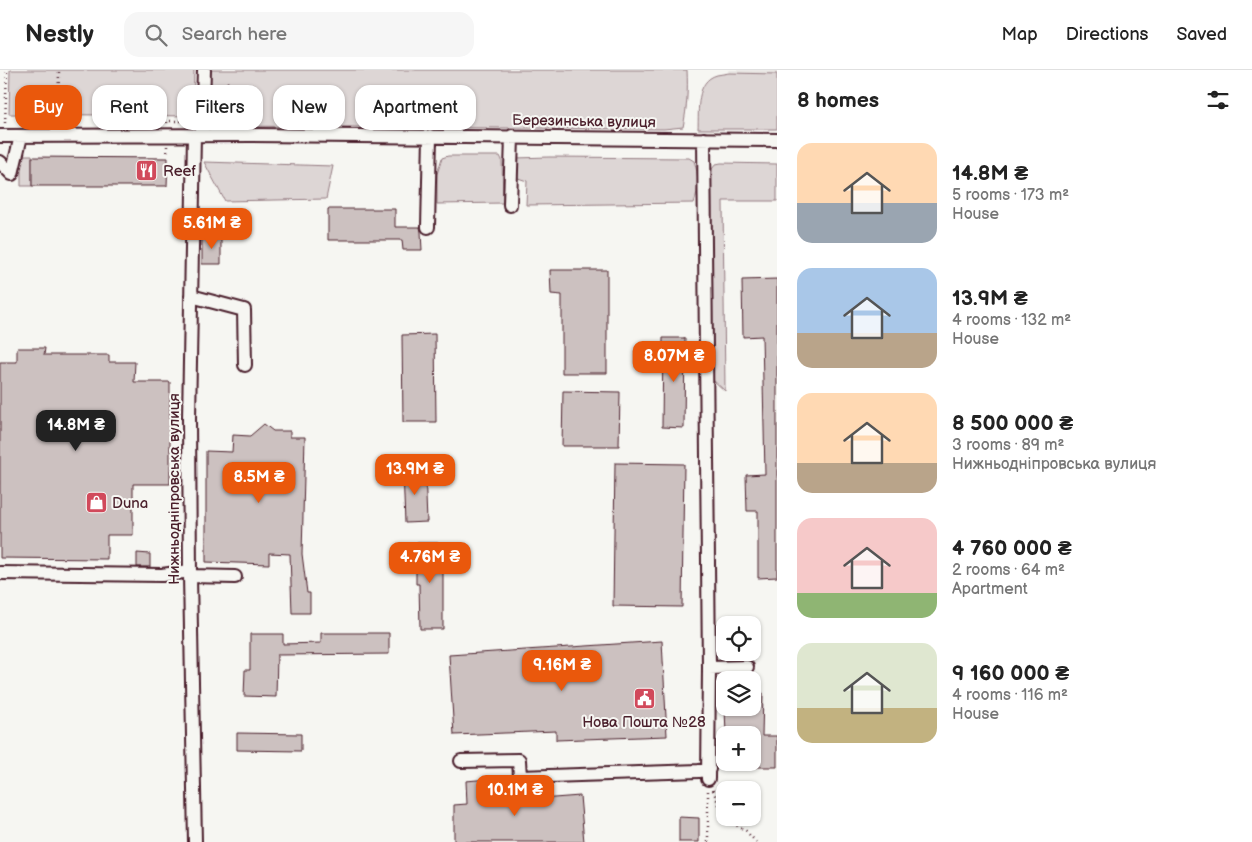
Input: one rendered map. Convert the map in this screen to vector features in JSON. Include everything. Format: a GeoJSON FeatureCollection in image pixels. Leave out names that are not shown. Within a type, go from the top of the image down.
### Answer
{"type":"FeatureCollection","features":[{"type":"Feature","properties":{"kind":"street","name":"Нижньодніпровська вулиця"},"geometry":{"type":"LineString","coordinates":[[195,842],[189,418],[191,296],[198,135],[204,70]]}},
{"type":"Feature","properties":{"kind":"street","name":"Березинська вулиця"},"geometry":{"type":"LineString","coordinates":[[3,136],[166,134],[777,140]]}},
{"type":"Feature","properties":{"kind":"street"},"geometry":{"type":"LineString","coordinates":[[0,162],[12,174],[21,136]]}},
{"type":"Feature","properties":{"kind":"street"},"geometry":{"type":"LineString","coordinates":[[428,227],[430,136]]}},
{"type":"Feature","properties":{"kind":"street"},"geometry":{"type":"LineString","coordinates":[[510,205],[512,136]]}},
{"type":"Feature","properties":{"kind":"street"},"geometry":{"type":"LineString","coordinates":[[461,761],[519,760],[520,777],[699,771],[708,774],[709,668],[704,139]]}},
{"type":"Feature","properties":{"kind":"street"},"geometry":{"type":"LineString","coordinates":[[191,296],[244,310],[245,364]]}},
{"type":"Feature","properties":{"kind":"street"},"geometry":{"type":"LineString","coordinates":[[0,573],[190,574],[235,577]]}},
{"type":"Feature","properties":{"kind":"street"},"geometry":{"type":"LineString","coordinates":[[709,668],[747,667]]}},
{"type":"Feature","properties":{"kind":"path"},"geometry":{"type":"LineString","coordinates":[[3,136],[7,70]]}},
{"type":"Feature","properties":{"kind":"path"},"geometry":{"type":"LineString","coordinates":[[59,70],[59,136]]}},
{"type":"Feature","properties":{"kind":"path"},"geometry":{"type":"LineString","coordinates":[[227,82],[253,111],[252,135]]}},
{"type":"Feature","properties":{"kind":"path"},"geometry":{"type":"LineString","coordinates":[[708,774],[708,842]]}},
{"type":"Feature","properties":{"kind":"path"},"geometry":{"type":"LineString","coordinates":[[708,774],[724,818],[746,831],[756,842]]}},
{"type":"Feature","properties":{"kind":"shaded area"},"geometry":{"type":"Polygon","coordinates":[[[10,70],[194,70],[194,85],[177,85],[177,116],[167,116],[167,85],[92,85],[92,115],[82,115],[82,85],[15,85],[15,114],[9,114],[10,70]]]}},
{"type":"Feature","properties":{"kind":"shaded area"},"geometry":{"type":"Polygon","coordinates":[[[209,70],[687,70],[687,99],[683,127],[664,129],[476,128],[476,85],[355,85],[355,127],[345,127],[345,85],[273,85],[273,126],[263,126],[263,85],[209,85],[209,70]]]}},
{"type":"Feature","properties":{"kind":"shaded area"},"geometry":{"type":"Polygon","coordinates":[[[728,70],[777,70],[777,74],[729,73],[728,70]]]}},
{"type":"Feature","properties":{"kind":"shaded area"},"geometry":{"type":"Polygon","coordinates":[[[729,73],[777,74],[777,129],[698,129],[700,98],[705,83],[717,75],[729,73]]]}},
{"type":"Feature","properties":{"kind":"shaded area"},"geometry":{"type":"Polygon","coordinates":[[[21,155],[32,155],[32,186],[21,186],[21,155]]]}},
{"type":"Feature","properties":{"kind":"shaded area"},"geometry":{"type":"Polygon","coordinates":[[[448,156],[500,156],[502,160],[503,203],[437,204],[437,174],[442,158],[448,156]]]}},
{"type":"Feature","properties":{"kind":"shaded area"},"geometry":{"type":"Polygon","coordinates":[[[516,158],[689,158],[694,161],[697,172],[696,198],[694,203],[526,205],[527,181],[518,178],[514,173],[516,158]]]}},
{"type":"Feature","properties":{"kind":"shaded area"},"geometry":{"type":"Polygon","coordinates":[[[204,162],[333,166],[326,199],[225,201],[204,162]]]}},
{"type":"Feature","properties":{"kind":"shaded area"},"geometry":{"type":"Polygon","coordinates":[[[716,164],[777,164],[777,201],[723,201],[725,391],[713,380],[711,177],[712,169],[716,164]]]}},
{"type":"Feature","properties":{"kind":"building"},"geometry":{"type":"Polygon","coordinates":[[[32,157],[168,158],[167,186],[32,186],[32,157]]]}},
{"type":"Feature","properties":{"kind":"building"},"geometry":{"type":"Polygon","coordinates":[[[328,209],[395,209],[395,227],[420,227],[422,250],[403,250],[402,240],[328,240],[328,209]]]}},
{"type":"Feature","properties":{"kind":"building"},"geometry":{"type":"Polygon","coordinates":[[[202,237],[221,237],[221,264],[202,264],[202,237]]]}},
{"type":"Feature","properties":{"kind":"building"},"geometry":{"type":"Polygon","coordinates":[[[550,270],[607,270],[607,373],[562,373],[562,295],[551,294],[550,270]]]}},
{"type":"Feature","properties":{"kind":"building"},"geometry":{"type":"Polygon","coordinates":[[[777,279],[777,577],[758,578],[758,511],[747,511],[746,475],[765,474],[762,336],[743,337],[742,280],[777,279]]]}},
{"type":"Feature","properties":{"kind":"building"},"geometry":{"type":"Polygon","coordinates":[[[435,334],[436,422],[403,422],[402,335],[435,334]]]}},
{"type":"Feature","properties":{"kind":"building"},"geometry":{"type":"Polygon","coordinates":[[[663,338],[685,338],[684,428],[662,427],[663,338]]]}},
{"type":"Feature","properties":{"kind":"building"},"geometry":{"type":"Polygon","coordinates":[[[17,348],[45,348],[44,355],[109,355],[109,362],[135,362],[134,382],[170,382],[170,484],[133,484],[133,535],[107,535],[107,559],[0,558],[0,362],[17,362],[17,348]]]}},
{"type":"Feature","properties":{"kind":"building"},"geometry":{"type":"Polygon","coordinates":[[[563,391],[620,392],[619,446],[562,446],[563,391]]]}},
{"type":"Feature","properties":{"kind":"building"},"geometry":{"type":"Polygon","coordinates":[[[264,424],[273,431],[290,431],[290,437],[305,437],[302,554],[307,593],[310,593],[310,613],[292,613],[290,554],[269,553],[269,564],[206,562],[206,451],[232,452],[233,435],[250,436],[264,424]]]}},
{"type":"Feature","properties":{"kind":"building"},"geometry":{"type":"Polygon","coordinates":[[[615,463],[684,464],[682,607],[613,606],[615,463]]]}},
{"type":"Feature","properties":{"kind":"building"},"geometry":{"type":"Polygon","coordinates":[[[425,469],[427,522],[405,523],[403,470],[425,469]]]}},
{"type":"Feature","properties":{"kind":"building"},"geometry":{"type":"Polygon","coordinates":[[[416,543],[443,543],[443,629],[420,629],[419,584],[416,584],[416,543]]]}},
{"type":"Feature","properties":{"kind":"building"},"geometry":{"type":"Polygon","coordinates":[[[137,553],[150,554],[150,567],[137,567],[137,553]]]}},
{"type":"Feature","properties":{"kind":"building"},"geometry":{"type":"Polygon","coordinates":[[[321,633],[389,633],[389,654],[277,655],[276,697],[244,696],[245,670],[250,670],[250,634],[283,634],[283,644],[321,643],[321,633]]]}},
{"type":"Feature","properties":{"kind":"building"},"geometry":{"type":"Polygon","coordinates":[[[662,641],[667,736],[556,740],[556,731],[454,735],[449,655],[662,641]]]}},
{"type":"Feature","properties":{"kind":"building"},"geometry":{"type":"Polygon","coordinates":[[[761,693],[763,693],[762,736],[777,736],[777,767],[761,767],[761,726],[726,726],[725,716],[761,716],[761,693]]]}},
{"type":"Feature","properties":{"kind":"building"},"geometry":{"type":"Polygon","coordinates":[[[237,733],[301,734],[301,751],[237,750],[237,733]]]}},
{"type":"Feature","properties":{"kind":"building"},"geometry":{"type":"Polygon","coordinates":[[[500,778],[502,802],[580,796],[584,842],[454,842],[454,805],[467,804],[466,781],[500,778]]]}},
{"type":"Feature","properties":{"kind":"building"},"geometry":{"type":"Polygon","coordinates":[[[679,817],[699,818],[699,842],[679,842],[679,817]]]}},
{"type":"Feature","properties":{"kind":"place","name":"Reef"},"geometry":{"type":"Point","coordinates":[147,171]}},
{"type":"Feature","properties":{"kind":"place","name":"Duna"},"geometry":{"type":"Point","coordinates":[96,503]}},
{"type":"Feature","properties":{"kind":"place","name":"Нова Пошта №28"},"geometry":{"type":"Point","coordinates":[644,699]}}]}
